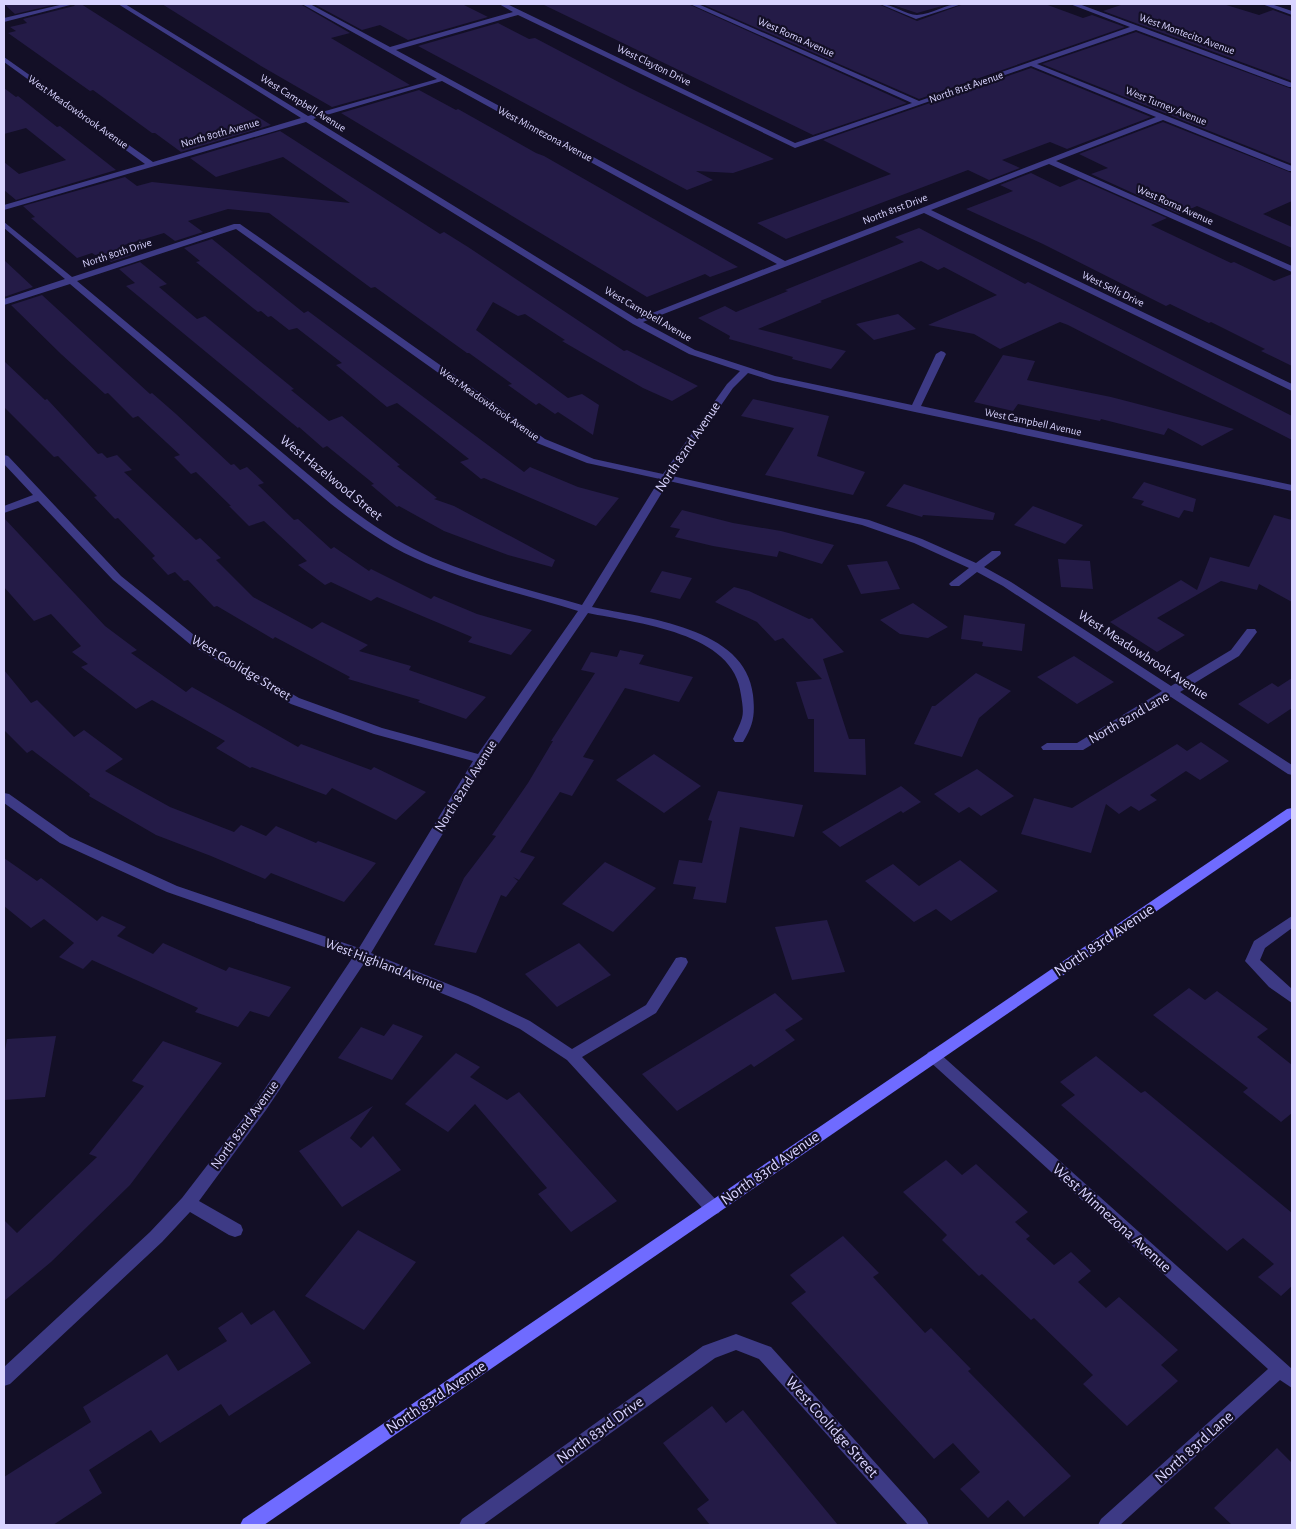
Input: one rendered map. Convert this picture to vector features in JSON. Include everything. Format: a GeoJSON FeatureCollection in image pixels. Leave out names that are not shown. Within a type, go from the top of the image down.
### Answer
{"type":"FeatureCollection","features":[{"type":"Feature","properties":{"kind":"main road","name":"North 83rd Avenue"},"geometry":{"type":"LineString","coordinates":[[249,1525],[1292,812]]}},
{"type":"Feature","properties":{"kind":"street"},"geometry":{"type":"LineString","coordinates":[[4,20],[71,4]]}},
{"type":"Feature","properties":{"kind":"street","name":"West Campbell Avenue"},"geometry":{"type":"LineString","coordinates":[[121,4],[636,322],[692,352],[773,378],[1292,488]]}},
{"type":"Feature","properties":{"kind":"street","name":"West Minnezona Avenue"},"geometry":{"type":"LineString","coordinates":[[305,4],[784,264]]}},
{"type":"Feature","properties":{"kind":"street","name":"West Clayton Drive"},"geometry":{"type":"LineString","coordinates":[[502,4],[795,146]]}},
{"type":"Feature","properties":{"kind":"street","name":"West Roma Avenue"},"geometry":{"type":"LineString","coordinates":[[693,4],[918,103]]}},
{"type":"Feature","properties":{"kind":"street"},"geometry":{"type":"LineString","coordinates":[[883,4],[916,17],[958,4]]}},
{"type":"Feature","properties":{"kind":"street","name":"West Montecito Avenue"},"geometry":{"type":"LineString","coordinates":[[1073,4],[1292,84]]}},
{"type":"Feature","properties":{"kind":"street"},"geometry":{"type":"LineString","coordinates":[[1265,4],[1292,13]]}},
{"type":"Feature","properties":{"kind":"street"},"geometry":{"type":"LineString","coordinates":[[389,50],[520,12]]}},
{"type":"Feature","properties":{"kind":"street","name":"North 81st Avenue"},"geometry":{"type":"LineString","coordinates":[[795,146],[1137,27]]}},
{"type":"Feature","properties":{"kind":"street","name":"West Meadowbrook Avenue"},"geometry":{"type":"LineString","coordinates":[[4,59],[152,165]]}},
{"type":"Feature","properties":{"kind":"street","name":"West Turney Avenue"},"geometry":{"type":"LineString","coordinates":[[1032,64],[1292,169]]}},
{"type":"Feature","properties":{"kind":"street","name":"North 80th Avenue"},"geometry":{"type":"LineString","coordinates":[[4,208],[443,79]]}},
{"type":"Feature","properties":{"kind":"street","name":"North 81st Drive"},"geometry":{"type":"LineString","coordinates":[[636,322],[1163,117]]}},
{"type":"Feature","properties":{"kind":"street","name":"West Roma Avenue"},"geometry":{"type":"LineString","coordinates":[[1049,161],[1292,269]]}},
{"type":"Feature","properties":{"kind":"street","name":"West Sells Drive"},"geometry":{"type":"LineString","coordinates":[[924,210],[1292,388]]}},
{"type":"Feature","properties":{"kind":"street","name":"West Hazelwood Street"},"geometry":{"type":"LineString","coordinates":[[4,224],[335,502],[373,531],[419,556],[485,580],[585,609],[688,632],[721,649],[736,665],[746,687],[749,716],[739,739]]}},
{"type":"Feature","properties":{"kind":"street","name":"West Meadowbrook Avenue"},"geometry":{"type":"LineString","coordinates":[[237,226],[541,441],[591,461],[666,479],[818,510],[865,522],[918,541],[976,567],[1007,584],[1292,771]]}},
{"type":"Feature","properties":{"kind":"street","name":"North 80th Drive"},"geometry":{"type":"LineString","coordinates":[[4,302],[237,226]]}},
{"type":"Feature","properties":{"kind":"street"},"geometry":{"type":"LineString","coordinates":[[916,409],[940,354]]}},
{"type":"Feature","properties":{"kind":"street","name":"North 82nd Avenue"},"geometry":{"type":"LineString","coordinates":[[4,1378],[156,1237],[188,1203],[261,1106],[362,955],[482,759],[585,609],[666,479],[730,386],[746,370]]}},
{"type":"Feature","properties":{"kind":"street","name":"West Coolidge Street"},"geometry":{"type":"LineString","coordinates":[[4,458],[118,578],[195,642],[295,701],[378,731],[482,759]]}},
{"type":"Feature","properties":{"kind":"street"},"geometry":{"type":"LineString","coordinates":[[4,510],[40,496]]}},
{"type":"Feature","properties":{"kind":"street"},"geometry":{"type":"LineString","coordinates":[[955,584],[996,553]]}},
{"type":"Feature","properties":{"kind":"street","name":"North 82nd Lane"},"geometry":{"type":"LineString","coordinates":[[1046,747],[1079,747],[1235,653],[1251,632]]}},
{"type":"Feature","properties":{"kind":"street","name":"West Highland Avenue"},"geometry":{"type":"LineString","coordinates":[[4,797],[65,840],[172,889],[362,955],[474,1000],[525,1024],[572,1056],[713,1208]]}},
{"type":"Feature","properties":{"kind":"street"},"geometry":{"type":"LineString","coordinates":[[1292,921],[1259,945],[1252,961],[1274,983],[1292,997]]}},
{"type":"Feature","properties":{"kind":"street"},"geometry":{"type":"LineString","coordinates":[[572,1056],[651,1009],[681,962]]}},
{"type":"Feature","properties":{"kind":"street","name":"West Minnezona Avenue"},"geometry":{"type":"LineString","coordinates":[[933,1056],[1286,1374]]}},
{"type":"Feature","properties":{"kind":"street"},"geometry":{"type":"LineString","coordinates":[[188,1203],[235,1230]]}},
{"type":"Feature","properties":{"kind":"street","name":"West Coolidge Street"},"geometry":{"type":"LineString","coordinates":[[736,1342],[765,1353],[920,1525]]}},
{"type":"Feature","properties":{"kind":"street","name":"North 83rd Drive"},"geometry":{"type":"LineString","coordinates":[[468,1525],[709,1352],[736,1342]]}},
{"type":"Feature","properties":{"kind":"street","name":"North 83rd Lane"},"geometry":{"type":"LineString","coordinates":[[1107,1525],[1286,1374]]}},
{"type":"Feature","properties":{"kind":"building"},"geometry":{"type":"Polygon","coordinates":[[[4,4],[57,4],[15,14],[4,4]]]}},
{"type":"Feature","properties":{"kind":"building"},"geometry":{"type":"Polygon","coordinates":[[[81,4],[271,125],[181,152],[8,33],[16,31],[10,27],[27,23],[23,19],[81,4]]]}},
{"type":"Feature","properties":{"kind":"building"},"geometry":{"type":"Polygon","coordinates":[[[162,4],[300,4],[350,33],[331,38],[410,85],[332,107],[261,66],[162,4]]]}},
{"type":"Feature","properties":{"kind":"building"},"geometry":{"type":"Polygon","coordinates":[[[314,4],[462,4],[488,17],[408,40],[380,25],[362,30],[314,4]]]}},
{"type":"Feature","properties":{"kind":"building"},"geometry":{"type":"Polygon","coordinates":[[[542,4],[688,4],[907,103],[813,135],[542,4]]]}},
{"type":"Feature","properties":{"kind":"building"},"geometry":{"type":"Polygon","coordinates":[[[702,4],[878,4],[917,21],[964,4],[1045,4],[1083,18],[1092,15],[1125,27],[919,99],[702,4]]]}},
{"type":"Feature","properties":{"kind":"building"},"geometry":{"type":"Polygon","coordinates":[[[890,4],[949,4],[917,13],[890,4]]]}},
{"type":"Feature","properties":{"kind":"building"},"geometry":{"type":"Polygon","coordinates":[[[1124,4],[1223,4],[1259,15],[1273,10],[1292,17],[1292,81],[1103,11],[1124,4]]]}},
{"type":"Feature","properties":{"kind":"building"},"geometry":{"type":"Polygon","coordinates":[[[498,23],[529,39],[535,38],[630,88],[774,159],[733,173],[696,171],[713,180],[687,190],[418,46],[498,23]]]}},
{"type":"Feature","properties":{"kind":"building"},"geometry":{"type":"Polygon","coordinates":[[[1136,32],[1292,89],[1292,164],[1042,64],[1136,32]]]}},
{"type":"Feature","properties":{"kind":"building"},"geometry":{"type":"Polygon","coordinates":[[[1031,68],[1151,117],[1067,149],[1050,142],[1002,160],[1020,168],[989,180],[968,170],[786,239],[757,223],[891,174],[823,140],[1031,68]]]}},
{"type":"Feature","properties":{"kind":"building"},"geometry":{"type":"Polygon","coordinates":[[[4,88],[16,97],[18,96],[57,127],[60,126],[116,170],[16,200],[4,190],[4,162],[19,174],[66,160],[26,128],[4,134],[4,88]]]}},
{"type":"Feature","properties":{"kind":"building"},"geometry":{"type":"Polygon","coordinates":[[[419,90],[544,156],[738,267],[710,277],[705,274],[647,297],[341,113],[419,90]]]}},
{"type":"Feature","properties":{"kind":"building"},"geometry":{"type":"Polygon","coordinates":[[[1163,122],[1292,173],[1292,201],[1263,214],[1292,227],[1292,248],[1197,206],[1179,214],[1091,174],[1108,168],[1079,154],[1163,122]]]}},
{"type":"Feature","properties":{"kind":"building"},"geometry":{"type":"Polygon","coordinates":[[[280,131],[440,234],[444,232],[468,247],[624,351],[627,350],[698,386],[672,401],[643,388],[562,341],[565,340],[525,314],[518,316],[493,302],[476,330],[568,398],[582,394],[599,405],[593,435],[558,412],[555,414],[539,403],[536,405],[508,385],[512,384],[469,353],[375,287],[371,288],[269,213],[228,209],[188,221],[203,232],[175,241],[164,233],[121,246],[132,255],[111,262],[101,254],[95,255],[92,253],[77,258],[31,218],[35,217],[23,206],[125,177],[137,186],[152,182],[350,203],[283,157],[216,177],[190,158],[280,131]]]}},
{"type":"Feature","properties":{"kind":"building"},"geometry":{"type":"Polygon","coordinates":[[[1031,173],[1060,187],[1079,179],[1167,218],[1151,225],[1274,281],[1292,274],[1292,366],[1261,351],[1265,349],[1211,322],[1209,323],[1170,304],[1166,306],[1043,244],[966,209],[1013,191],[1000,185],[1031,173]]]}},
{"type":"Feature","properties":{"kind":"building"},"geometry":{"type":"Polygon","coordinates":[[[919,228],[1025,284],[1028,282],[1292,416],[1292,440],[1060,322],[1000,349],[974,334],[928,325],[997,295],[944,267],[938,270],[921,261],[820,301],[822,302],[758,329],[846,351],[831,369],[729,339],[730,336],[698,318],[725,306],[736,312],[788,291],[785,290],[904,242],[895,237],[919,228]]]}},
{"type":"Feature","properties":{"kind":"building"},"geometry":{"type":"Polygon","coordinates":[[[212,239],[304,313],[308,311],[524,472],[530,467],[578,487],[619,498],[596,526],[484,478],[481,479],[460,462],[469,459],[422,422],[397,403],[387,407],[336,365],[342,363],[297,328],[289,330],[271,316],[268,317],[261,311],[258,312],[196,262],[200,261],[184,248],[212,239]]]}},
{"type":"Feature","properties":{"kind":"building"},"geometry":{"type":"Polygon","coordinates":[[[4,260],[33,287],[4,297],[4,260]]]}},
{"type":"Feature","properties":{"kind":"building"},"geometry":{"type":"Polygon","coordinates":[[[140,262],[167,284],[159,287],[197,319],[205,316],[294,389],[291,390],[329,421],[342,416],[400,465],[397,466],[437,498],[434,499],[454,506],[555,560],[552,567],[508,555],[444,531],[399,506],[397,507],[371,485],[374,484],[327,446],[323,448],[126,286],[135,283],[119,269],[140,262]]]}},
{"type":"Feature","properties":{"kind":"building"},"geometry":{"type":"Polygon","coordinates":[[[42,295],[231,465],[234,464],[240,470],[247,467],[264,483],[258,485],[294,520],[298,519],[331,549],[334,547],[369,571],[371,569],[431,599],[434,596],[477,614],[532,630],[511,655],[468,642],[472,637],[377,597],[371,601],[331,582],[325,585],[298,565],[307,561],[264,521],[249,526],[196,472],[191,474],[174,457],[180,455],[138,416],[133,418],[108,393],[105,394],[11,305],[42,295]]]}},
{"type":"Feature","properties":{"kind":"building"},"geometry":{"type":"Polygon","coordinates":[[[898,314],[916,329],[874,340],[856,324],[898,314]]]}},
{"type":"Feature","properties":{"kind":"building"},"geometry":{"type":"Polygon","coordinates":[[[1003,355],[1035,361],[1027,380],[1111,397],[1234,429],[1202,446],[1168,428],[1164,435],[1101,419],[1100,421],[1018,404],[1013,411],[974,402],[1003,355]]]}},
{"type":"Feature","properties":{"kind":"building"},"geometry":{"type":"Polygon","coordinates":[[[4,361],[45,400],[47,399],[98,454],[102,453],[107,458],[117,455],[132,470],[124,472],[196,540],[200,538],[221,558],[216,560],[253,597],[312,629],[322,622],[368,645],[359,651],[411,666],[409,670],[486,697],[466,719],[418,702],[420,700],[348,679],[350,677],[275,637],[273,639],[217,606],[214,607],[188,580],[184,581],[175,572],[168,575],[152,558],[155,556],[118,518],[115,519],[94,497],[97,496],[58,456],[54,457],[4,407],[4,361]]]}},
{"type":"Feature","properties":{"kind":"building"},"geometry":{"type":"Polygon","coordinates":[[[753,399],[829,416],[817,456],[865,472],[853,495],[765,475],[794,428],[741,416],[753,399]]]}},
{"type":"Feature","properties":{"kind":"building"},"geometry":{"type":"Polygon","coordinates":[[[1144,482],[1196,499],[1193,512],[1184,510],[1179,518],[1141,505],[1144,501],[1132,498],[1144,482]]]}},
{"type":"Feature","properties":{"kind":"building"},"geometry":{"type":"Polygon","coordinates":[[[904,484],[995,513],[993,520],[923,515],[922,517],[886,506],[904,484]]]}},
{"type":"Feature","properties":{"kind":"building"},"geometry":{"type":"Polygon","coordinates":[[[1033,506],[1083,525],[1065,544],[1014,525],[1033,506]]]}},
{"type":"Feature","properties":{"kind":"building"},"geometry":{"type":"Polygon","coordinates":[[[682,510],[733,523],[781,531],[834,545],[822,564],[779,551],[777,557],[713,546],[675,537],[680,529],[670,527],[682,510]]]}},
{"type":"Feature","properties":{"kind":"building"},"geometry":{"type":"Polygon","coordinates":[[[1274,515],[1292,520],[1292,602],[1259,584],[1257,590],[1221,581],[1157,618],[1185,635],[1157,652],[1110,622],[1181,580],[1197,590],[1210,557],[1249,567],[1274,515]]]}},
{"type":"Feature","properties":{"kind":"building"},"geometry":{"type":"Polygon","coordinates":[[[4,518],[105,626],[137,650],[131,653],[186,692],[192,687],[298,747],[301,744],[371,770],[374,767],[426,792],[396,820],[332,788],[326,795],[252,767],[250,768],[216,748],[225,741],[152,700],[136,709],[81,667],[88,664],[72,652],[81,646],[51,614],[34,621],[4,587],[4,518]]]}},
{"type":"Feature","properties":{"kind":"building"},"geometry":{"type":"Polygon","coordinates":[[[1058,559],[1090,561],[1093,589],[1061,587],[1058,559]]]}},
{"type":"Feature","properties":{"kind":"building"},"geometry":{"type":"Polygon","coordinates":[[[887,561],[900,589],[861,594],[847,565],[887,561]]]}},
{"type":"Feature","properties":{"kind":"building"},"geometry":{"type":"Polygon","coordinates":[[[662,571],[692,578],[680,599],[650,592],[662,571]]]}},
{"type":"Feature","properties":{"kind":"building"},"geometry":{"type":"Polygon","coordinates":[[[734,587],[749,591],[809,619],[812,618],[844,652],[823,659],[849,739],[865,739],[866,775],[814,772],[814,719],[808,719],[796,682],[822,679],[783,638],[775,641],[757,622],[715,602],[734,587]]]}},
{"type":"Feature","properties":{"kind":"building"},"geometry":{"type":"Polygon","coordinates":[[[913,603],[948,627],[928,638],[900,634],[880,620],[913,603]]]}},
{"type":"Feature","properties":{"kind":"building"},"geometry":{"type":"Polygon","coordinates":[[[964,615],[1025,624],[1022,651],[982,646],[983,642],[961,639],[964,615]]]}},
{"type":"Feature","properties":{"kind":"building"},"geometry":{"type":"Polygon","coordinates":[[[620,650],[644,655],[639,664],[693,677],[679,702],[625,688],[583,757],[594,760],[572,796],[560,792],[520,852],[535,857],[519,880],[513,877],[518,881],[506,897],[501,895],[476,953],[434,945],[464,878],[496,836],[492,835],[528,783],[553,741],[551,741],[595,673],[581,670],[591,652],[617,657],[620,650]]]}},
{"type":"Feature","properties":{"kind":"building"},"geometry":{"type":"Polygon","coordinates":[[[1074,656],[1114,682],[1077,704],[1037,677],[1074,656]]]}},
{"type":"Feature","properties":{"kind":"building"},"geometry":{"type":"Polygon","coordinates":[[[4,670],[31,703],[37,700],[74,737],[84,730],[123,759],[105,771],[170,807],[234,832],[241,825],[266,836],[276,826],[316,843],[318,841],[376,863],[344,902],[271,873],[265,879],[156,835],[89,796],[90,794],[32,750],[27,753],[4,730],[4,670]]]}},
{"type":"Feature","properties":{"kind":"building"},"geometry":{"type":"Polygon","coordinates":[[[976,673],[1011,691],[979,718],[962,757],[914,744],[932,706],[935,706],[976,673]]]}},
{"type":"Feature","properties":{"kind":"building"},"geometry":{"type":"Polygon","coordinates":[[[1292,678],[1292,708],[1268,724],[1238,704],[1272,683],[1278,687],[1292,678]]]}},
{"type":"Feature","properties":{"kind":"building"},"geometry":{"type":"Polygon","coordinates":[[[1201,742],[1229,761],[1200,780],[1186,771],[1150,795],[1157,800],[1139,811],[1131,806],[1119,814],[1106,804],[1091,853],[1021,834],[1034,798],[1072,808],[1177,744],[1187,751],[1201,742]]]}},
{"type":"Feature","properties":{"kind":"building"},"geometry":{"type":"Polygon","coordinates":[[[654,754],[701,786],[664,813],[616,780],[654,754]]]}},
{"type":"Feature","properties":{"kind":"building"},"geometry":{"type":"Polygon","coordinates":[[[977,769],[1014,796],[981,816],[969,807],[959,813],[934,794],[977,769]]]}},
{"type":"Feature","properties":{"kind":"building"},"geometry":{"type":"Polygon","coordinates":[[[901,786],[921,802],[903,813],[901,811],[840,847],[822,832],[901,786]]]}},
{"type":"Feature","properties":{"kind":"building"},"geometry":{"type":"Polygon","coordinates":[[[718,791],[803,805],[794,837],[740,827],[726,903],[693,899],[696,887],[673,884],[679,860],[702,863],[712,821],[708,820],[718,791]]]}},
{"type":"Feature","properties":{"kind":"building"},"geometry":{"type":"Polygon","coordinates":[[[4,858],[37,881],[41,878],[97,921],[102,916],[126,927],[117,936],[153,954],[163,943],[226,971],[229,967],[291,987],[269,1017],[250,1011],[238,1027],[195,1012],[198,1008],[92,960],[83,969],[59,957],[74,943],[44,919],[31,928],[4,906],[4,858]]]}},
{"type":"Feature","properties":{"kind":"building"},"geometry":{"type":"Polygon","coordinates":[[[960,860],[998,891],[951,921],[936,909],[914,922],[865,881],[893,864],[919,886],[960,860]]]}},
{"type":"Feature","properties":{"kind":"building"},"geometry":{"type":"Polygon","coordinates":[[[605,862],[656,888],[613,932],[562,904],[605,862]]]}},
{"type":"Feature","properties":{"kind":"building"},"geometry":{"type":"Polygon","coordinates":[[[827,920],[845,972],[792,980],[775,927],[827,920]]]}},
{"type":"Feature","properties":{"kind":"building"},"geometry":{"type":"Polygon","coordinates":[[[579,943],[611,975],[557,1007],[525,974],[579,943]]]}},
{"type":"Feature","properties":{"kind":"building"},"geometry":{"type":"Polygon","coordinates":[[[1189,988],[1205,1000],[1217,991],[1268,1029],[1257,1037],[1292,1065],[1292,1113],[1281,1122],[1243,1092],[1248,1088],[1153,1015],[1189,988]]]}},
{"type":"Feature","properties":{"kind":"building"},"geometry":{"type":"Polygon","coordinates":[[[775,993],[803,1019],[785,1030],[795,1040],[754,1067],[751,1064],[677,1111],[642,1074],[775,993]]]}},
{"type":"Feature","properties":{"kind":"building"},"geometry":{"type":"Polygon","coordinates":[[[393,1024],[423,1036],[392,1080],[338,1058],[361,1027],[384,1036],[393,1024]]]}},
{"type":"Feature","properties":{"kind":"building"},"geometry":{"type":"Polygon","coordinates":[[[56,1036],[45,1097],[4,1100],[4,1056],[7,1039],[56,1036]]]}},
{"type":"Feature","properties":{"kind":"building"},"geometry":{"type":"Polygon","coordinates":[[[163,1041],[222,1063],[130,1185],[51,1262],[4,1301],[4,1220],[17,1233],[97,1157],[89,1154],[144,1086],[132,1081],[163,1041]]]}},
{"type":"Feature","properties":{"kind":"building"},"geometry":{"type":"Polygon","coordinates":[[[456,1053],[480,1067],[470,1077],[507,1100],[519,1092],[617,1201],[571,1232],[538,1194],[547,1188],[475,1104],[448,1132],[405,1104],[456,1053]]]}},
{"type":"Feature","properties":{"kind":"building"},"geometry":{"type":"Polygon","coordinates":[[[1096,1056],[1141,1093],[1145,1091],[1292,1213],[1292,1286],[1281,1296],[1258,1277],[1274,1264],[1243,1238],[1227,1251],[1061,1105],[1075,1095],[1060,1082],[1096,1056]]]}},
{"type":"Feature","properties":{"kind":"building"},"geometry":{"type":"Polygon","coordinates":[[[373,1106],[350,1138],[361,1148],[373,1136],[401,1170],[342,1207],[299,1151],[373,1106]]]}},
{"type":"Feature","properties":{"kind":"building"},"geometry":{"type":"Polygon","coordinates":[[[946,1160],[962,1175],[976,1164],[1028,1212],[1015,1222],[1030,1236],[1026,1239],[1054,1265],[1071,1252],[1091,1271],[1078,1282],[1106,1308],[1119,1297],[1178,1350],[1161,1365],[1178,1381],[1127,1426],[1083,1384],[1093,1375],[1034,1318],[1031,1320],[982,1274],[979,1276],[942,1240],[947,1235],[903,1192],[946,1160]]]}},
{"type":"Feature","properties":{"kind":"building"},"geometry":{"type":"Polygon","coordinates":[[[358,1230],[416,1262],[364,1330],[305,1296],[358,1230]]]}},
{"type":"Feature","properties":{"kind":"building"},"geometry":{"type":"Polygon","coordinates":[[[843,1236],[879,1273],[873,1277],[925,1333],[931,1328],[971,1369],[968,1371],[1071,1476],[1024,1517],[1008,1500],[988,1518],[960,1489],[980,1472],[953,1443],[934,1459],[791,1303],[806,1292],[790,1275],[843,1236]]]}},
{"type":"Feature","properties":{"kind":"building"},"geometry":{"type":"Polygon","coordinates":[[[274,1310],[311,1363],[229,1416],[221,1404],[160,1443],[151,1430],[89,1470],[102,1493],[53,1525],[4,1525],[4,1477],[91,1422],[83,1407],[167,1354],[178,1371],[227,1341],[218,1328],[242,1312],[251,1325],[274,1310]]]}},
{"type":"Feature","properties":{"kind":"building"},"geometry":{"type":"Polygon","coordinates":[[[712,1406],[726,1423],[743,1410],[838,1525],[710,1525],[697,1509],[709,1500],[663,1443],[712,1406]]]}},
{"type":"Feature","properties":{"kind":"building"},"geometry":{"type":"Polygon","coordinates":[[[1277,1448],[1292,1463],[1292,1525],[1232,1525],[1214,1508],[1277,1448]]]}}]}
